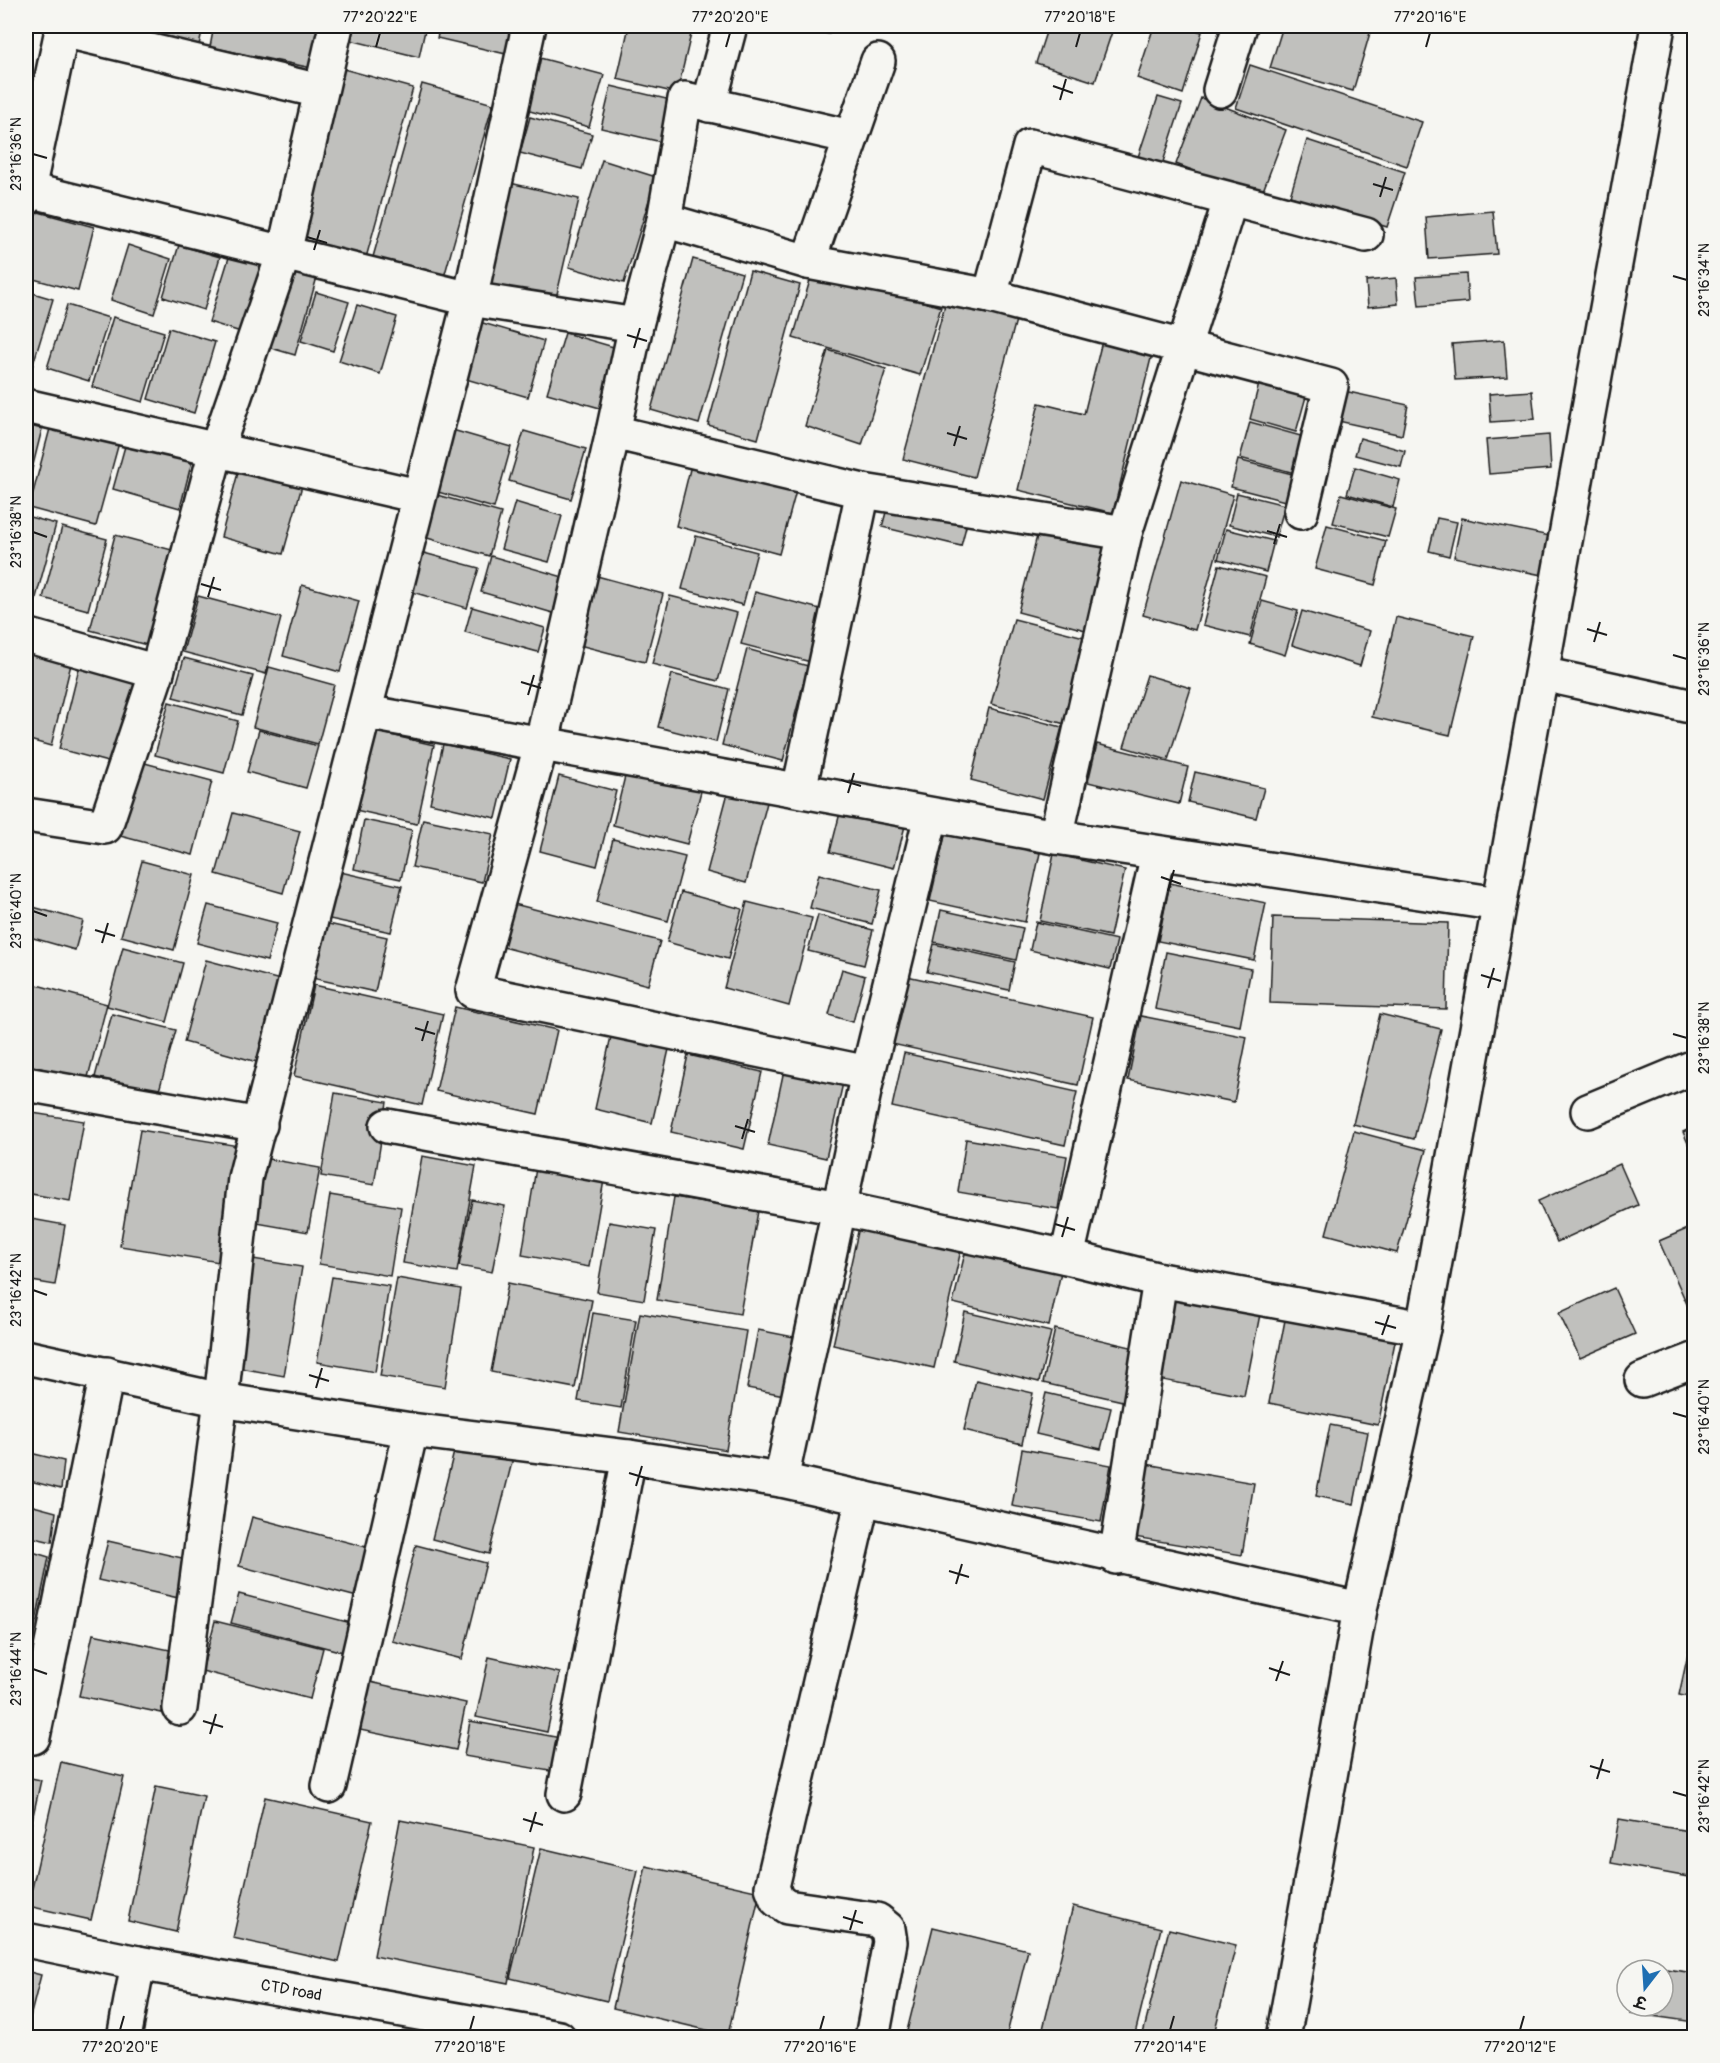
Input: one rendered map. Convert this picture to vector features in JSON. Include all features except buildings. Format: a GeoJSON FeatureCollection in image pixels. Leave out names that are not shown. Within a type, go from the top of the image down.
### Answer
{"type":"FeatureCollection","features":[{"type":"Feature","properties":{"kind":"street"},"geometry":{"type":"LineString","coordinates":[[26,815],[105,827],[157,672],[216,451],[284,253],[336,26]]}},
{"type":"Feature","properties":{"kind":"street"},"geometry":{"type":"LineString","coordinates":[[180,1708],[221,1400],[245,1178],[470,299],[529,26]]}},
{"type":"Feature","properties":{"kind":"street"},"geometry":{"type":"LineString","coordinates":[[710,105],[730,26]]}},
{"type":"Feature","properties":{"kind":"street"},"geometry":{"type":"LineString","coordinates":[[1220,90],[1240,26]]}},
{"type":"Feature","properties":{"kind":"street"},"geometry":{"type":"LineString","coordinates":[[1283,2037],[1360,1609],[1423,1328],[1658,26]]}},
{"type":"Feature","properties":{"kind":"street"},"geometry":{"type":"LineString","coordinates":[[320,91],[62,30],[27,195],[284,253],[470,299],[636,325]]}},
{"type":"Feature","properties":{"kind":"street"},"geometry":{"type":"LineString","coordinates":[[808,262],[879,61]]}},
{"type":"Feature","properties":{"kind":"street"},"geometry":{"type":"LineString","coordinates":[[851,137],[685,99],[664,220],[636,325],[542,742],[473,991],[868,1073]]}},
{"type":"Feature","properties":{"kind":"street"},"geometry":{"type":"LineString","coordinates":[[990,296],[1030,146],[1230,201],[1366,235]]}},
{"type":"Feature","properties":{"kind":"street"},"geometry":{"type":"LineString","coordinates":[[1056,837],[1125,533],[1230,201]]}},
{"type":"Feature","properties":{"kind":"street"},"geometry":{"type":"LineString","coordinates":[[664,220],[808,262],[990,296],[1184,345],[1331,386],[1301,512]]}},
{"type":"Feature","properties":{"kind":"street"},"geometry":{"type":"LineString","coordinates":[[26,406],[418,496]]}},
{"type":"Feature","properties":{"kind":"street"},"geometry":{"type":"LineString","coordinates":[[613,432],[863,491],[1125,533]]}},
{"type":"Feature","properties":{"kind":"street"},"geometry":{"type":"LineString","coordinates":[[799,790],[863,491]]}},
{"type":"Feature","properties":{"kind":"street"},"geometry":{"type":"LineString","coordinates":[[26,635],[157,672]]}},
{"type":"Feature","properties":{"kind":"street"},"geometry":{"type":"LineString","coordinates":[[1542,674],[1695,707]]}},
{"type":"Feature","properties":{"kind":"street"},"geometry":{"type":"LineString","coordinates":[[365,712],[542,742],[931,816],[1158,854],[1499,904]]}},
{"type":"Feature","properties":{"kind":"street"},"geometry":{"type":"LineString","coordinates":[[781,1480],[868,1073],[931,816]]}},
{"type":"Feature","properties":{"kind":"street"},"geometry":{"type":"LineString","coordinates":[[1067,1257],[1158,854]]}},
{"type":"Feature","properties":{"kind":"street"},"geometry":{"type":"LineString","coordinates":[[1588,1111],[1695,1067]]}},
{"type":"Feature","properties":{"kind":"street"},"geometry":{"type":"LineString","coordinates":[[26,1084],[260,1125]]}},
{"type":"Feature","properties":{"kind":"street"},"geometry":{"type":"LineString","coordinates":[[387,1126],[839,1208],[1067,1257],[1160,1280],[1423,1328]]}},
{"type":"Feature","properties":{"kind":"street"},"geometry":{"type":"LineString","coordinates":[[1116,1557],[1160,1280]]}},
{"type":"Feature","properties":{"kind":"street"},"geometry":{"type":"LineString","coordinates":[[26,1357],[221,1400],[411,1430],[629,1457],[781,1480],[1116,1557],[1360,1609]]}},
{"type":"Feature","properties":{"kind":"street"},"geometry":{"type":"LineString","coordinates":[[1642,1380],[1695,1360]]}},
{"type":"Feature","properties":{"kind":"street"},"geometry":{"type":"LineString","coordinates":[[33,1737],[106,1374]]}},
{"type":"Feature","properties":{"kind":"street"},"geometry":{"type":"LineString","coordinates":[[329,1786],[411,1430]]}},
{"type":"Feature","properties":{"kind":"street"},"geometry":{"type":"LineString","coordinates":[[564,1794],[629,1457]]}},
{"type":"Feature","properties":{"kind":"street"},"geometry":{"type":"LineString","coordinates":[[863,1498],[772,1887],[777,1900],[787,1907],[877,1920],[888,1929],[890,1942],[872,2037]]}},
{"type":"Feature","properties":{"kind":"street","name":"CTD road"},"geometry":{"type":"LineString","coordinates":[[26,1940],[138,1964],[559,2037]]}},
{"type":"Feature","properties":{"kind":"street"},"geometry":{"type":"LineString","coordinates":[[124,2037],[138,1964]]}}]}
